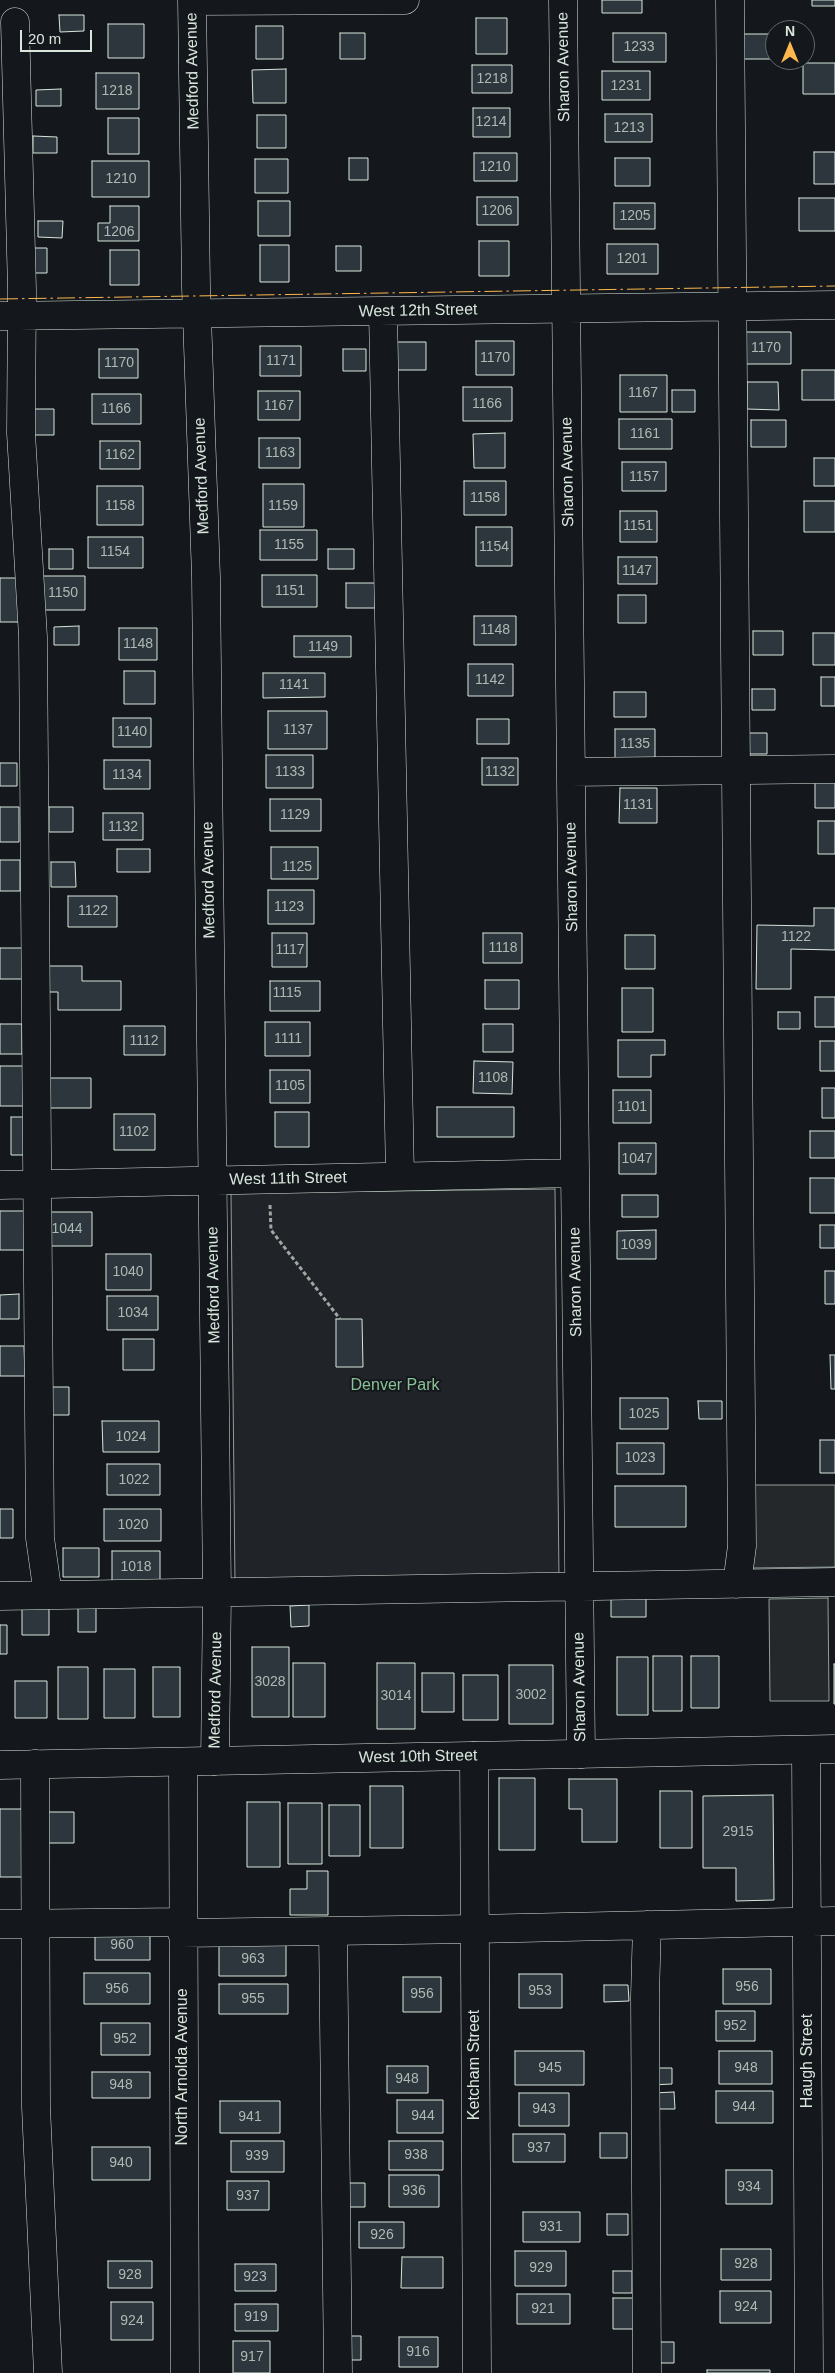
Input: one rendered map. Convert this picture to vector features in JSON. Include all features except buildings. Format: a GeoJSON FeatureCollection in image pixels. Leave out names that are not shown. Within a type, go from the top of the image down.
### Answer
{"type":"FeatureCollection","features":[{"type":"Feature","properties":{"kind":"street"},"geometry":{"type":"LineString","coordinates":[[192,1],[405,0]]}},
{"type":"Feature","properties":{"kind":"street","name":"Sharon Avenue"},"geometry":{"type":"LineString","coordinates":[[563,0],[581,1754]]}},
{"type":"Feature","properties":{"kind":"street"},"geometry":{"type":"LineString","coordinates":[[730,0],[742,1546],[737,1584]]}},
{"type":"Feature","properties":{"kind":"street","name":"Medford Avenue"},"geometry":{"type":"LineString","coordinates":[[192,1],[198,315],[206,577],[217,1593],[216,1761]]}},
{"type":"Feature","properties":{"kind":"street"},"geometry":{"type":"LineString","coordinates":[[15,22],[11,316],[21,433],[33,637],[40,1538],[48,1595]]}},
{"type":"Feature","properties":{"kind":"street","name":"West 12th Street"},"geometry":{"type":"LineString","coordinates":[[11,316],[835,305]]}},
{"type":"Feature","properties":{"kind":"street"},"geometry":{"type":"LineString","coordinates":[[383,312],[400,1176]]}},
{"type":"Feature","properties":{"kind":"street"},"geometry":{"type":"LineString","coordinates":[[571,772],[835,769]]}},
{"type":"Feature","properties":{"kind":"street","name":"West 11th Street"},"geometry":{"type":"LineString","coordinates":[[0,1185],[575,1173]]}},
{"type":"Feature","properties":{"kind":"street"},"geometry":{"type":"LineString","coordinates":[[0,1596],[835,1582]]}},
{"type":"Feature","properties":{"kind":"street","name":"West 10th Street"},"geometry":{"type":"LineString","coordinates":[[0,1765],[835,1749]]}},
{"type":"Feature","properties":{"kind":"street","name":"Haugh Street"},"geometry":{"type":"LineString","coordinates":[[806,1750],[809,2373]]}},
{"type":"Feature","properties":{"kind":"street","name":"Ketcham Street"},"geometry":{"type":"LineString","coordinates":[[474,1756],[477,2373]]}},
{"type":"Feature","properties":{"kind":"street","name":"North Arnolda Avenue"},"geometry":{"type":"LineString","coordinates":[[183,1762],[182,1927],[185,2373]]}},
{"type":"Feature","properties":{"kind":"street"},"geometry":{"type":"LineString","coordinates":[[35,1764],[36,2107],[48,2373]]}},
{"type":"Feature","properties":{"kind":"street"},"geometry":{"type":"LineString","coordinates":[[0,1924],[35,1922],[333,1931],[835,1921]]}},
{"type":"Feature","properties":{"kind":"street"},"geometry":{"type":"LineString","coordinates":[[647,1925],[645,2006],[647,2373]]}},
{"type":"Feature","properties":{"kind":"street"},"geometry":{"type":"LineString","coordinates":[[333,1931],[338,2373]]}},
{"type":"Feature","properties":{"kind":"path"},"geometry":{"type":"LineString","coordinates":[[269,1179],[271,1230],[340,1319]]}},
{"type":"Feature","properties":{"kind":"green space","name":"Denver Park"},"geometry":{"type":"Polygon","coordinates":[[[555,1189],[559,1580],[235,1584],[231,1193],[555,1189]]]}},
{"type":"Feature","properties":{"kind":"shaded area"},"geometry":{"type":"Polygon","coordinates":[[[751,1485],[835,1485],[835,1567],[752,1568],[751,1485]]]}},
{"type":"Feature","properties":{"kind":"shaded area"},"geometry":{"type":"Polygon","coordinates":[[[828,1598],[829,1701],[770,1701],[769,1599],[828,1598]]]}},
{"type":"Feature","properties":{"kind":"power"},"geometry":{"type":"LineString","coordinates":[[0,299],[835,286]]}}]}
